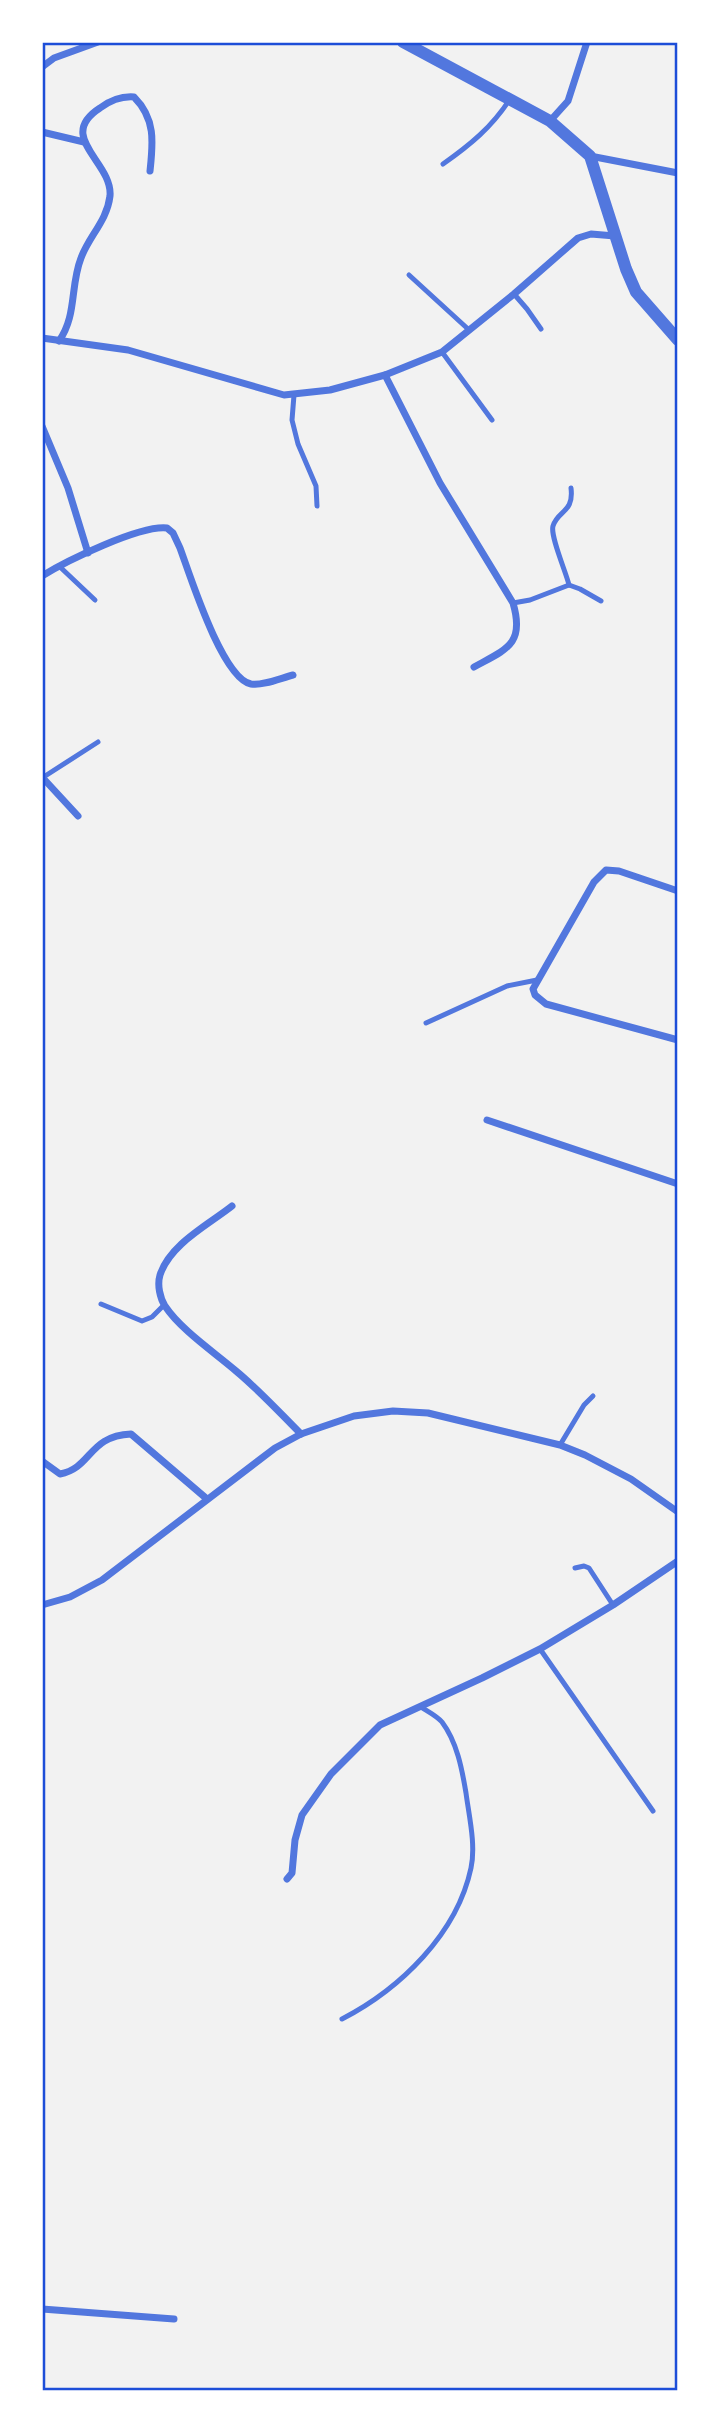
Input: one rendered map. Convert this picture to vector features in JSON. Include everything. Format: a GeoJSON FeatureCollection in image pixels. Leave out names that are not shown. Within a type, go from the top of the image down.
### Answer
{"type":"FeatureCollection","features":[{"type":"Feature","properties":{"kind":"street"},"geometry":{"type":"LineString","coordinates":[[42,67],[54,58],[98,42]]}},
{"type":"Feature","properties":{"kind":"street"},"geometry":{"type":"LineString","coordinates":[[403,42],[551,121],[590,156],[636,292],[678,340]]}},
{"type":"Feature","properties":{"kind":"street"},"geometry":{"type":"LineString","coordinates":[[551,121],[568,101],[587,42]]}},
{"type":"Feature","properties":{"kind":"street"},"geometry":{"type":"LineString","coordinates":[[59,341],[69,322],[81,258],[106,212],[110,194],[106,176],[84,142],[82,129],[93,112],[122,96],[134,97],[144,107],[151,123],[153,141],[150,172]]}},
{"type":"Feature","properties":{"kind":"street"},"geometry":{"type":"LineString","coordinates":[[42,132],[84,142]]}},
{"type":"Feature","properties":{"kind":"street"},"geometry":{"type":"LineString","coordinates":[[590,156],[678,173]]}},
{"type":"Feature","properties":{"kind":"street"},"geometry":{"type":"LineString","coordinates":[[42,338],[128,350],[276,393],[294,395],[330,390],[385,375],[442,352],[514,295],[578,238],[591,234],[616,236]]}},
{"type":"Feature","properties":{"kind":"street"},"geometry":{"type":"LineString","coordinates":[[385,375],[440,483],[513,603],[518,620],[518,634],[512,643],[474,667]]}},
{"type":"Feature","properties":{"kind":"street"},"geometry":{"type":"LineString","coordinates":[[42,426],[68,488],[88,553]]}},
{"type":"Feature","properties":{"kind":"street"},"geometry":{"type":"LineString","coordinates":[[42,576],[88,553],[149,529],[167,528],[173,533],[180,548],[225,659],[238,677],[251,684],[293,675]]}},
{"type":"Feature","properties":{"kind":"street"},"geometry":{"type":"LineString","coordinates":[[42,777],[78,816]]}},
{"type":"Feature","properties":{"kind":"street"},"geometry":{"type":"LineString","coordinates":[[678,891],[619,871],[606,870],[594,882],[533,989],[535,995],[546,1004],[678,1040]]}},
{"type":"Feature","properties":{"kind":"street"},"geometry":{"type":"LineString","coordinates":[[487,1120],[678,1184]]}},
{"type":"Feature","properties":{"kind":"street"},"geometry":{"type":"LineString","coordinates":[[232,1206],[167,1259],[159,1277],[159,1290],[164,1305],[179,1322],[251,1384],[301,1434]]}},
{"type":"Feature","properties":{"kind":"street"},"geometry":{"type":"LineString","coordinates":[[42,1605],[70,1597],[102,1580],[275,1448],[301,1434],[354,1416],[393,1411],[428,1413],[560,1445],[607,1464],[678,1512]]}},
{"type":"Feature","properties":{"kind":"street"},"geometry":{"type":"LineString","coordinates":[[42,1461],[60,1474],[67,1473],[80,1464],[100,1442],[118,1434],[131,1434],[207,1499]]}},
{"type":"Feature","properties":{"kind":"street"},"geometry":{"type":"LineString","coordinates":[[287,1879],[292,1873],[295,1840],[302,1815],[331,1774],[380,1725],[540,1649],[613,1605],[678,1561]]}},
{"type":"Feature","properties":{"kind":"street"},"geometry":{"type":"LineString","coordinates":[[42,2309],[174,2319]]}},
{"type":"Feature","properties":{"kind":"lane"},"geometry":{"type":"LineString","coordinates":[[443,164],[477,139],[497,119],[510,99]]}},
{"type":"Feature","properties":{"kind":"lane"},"geometry":{"type":"LineString","coordinates":[[409,275],[468,329]]}},
{"type":"Feature","properties":{"kind":"lane"},"geometry":{"type":"LineString","coordinates":[[514,295],[541,329]]}},
{"type":"Feature","properties":{"kind":"lane"},"geometry":{"type":"LineString","coordinates":[[442,352],[492,420]]}},
{"type":"Feature","properties":{"kind":"lane"},"geometry":{"type":"LineString","coordinates":[[294,395],[292,420],[316,486],[317,506]]}},
{"type":"Feature","properties":{"kind":"lane"},"geometry":{"type":"LineString","coordinates":[[569,585],[552,532],[555,521],[569,508],[571,488]]}},
{"type":"Feature","properties":{"kind":"lane"},"geometry":{"type":"LineString","coordinates":[[59,566],[95,600]]}},
{"type":"Feature","properties":{"kind":"lane"},"geometry":{"type":"LineString","coordinates":[[513,603],[530,600],[569,585],[601,601]]}},
{"type":"Feature","properties":{"kind":"lane"},"geometry":{"type":"LineString","coordinates":[[42,777],[98,742]]}},
{"type":"Feature","properties":{"kind":"lane"},"geometry":{"type":"LineString","coordinates":[[426,1023],[507,986],[537,980]]}},
{"type":"Feature","properties":{"kind":"lane"},"geometry":{"type":"LineString","coordinates":[[101,1304],[142,1321],[152,1317],[164,1305]]}},
{"type":"Feature","properties":{"kind":"lane"},"geometry":{"type":"LineString","coordinates":[[560,1445],[584,1405],[593,1396]]}},
{"type":"Feature","properties":{"kind":"lane"},"geometry":{"type":"LineString","coordinates":[[575,1567],[589,1568],[613,1605]]}},
{"type":"Feature","properties":{"kind":"lane"},"geometry":{"type":"LineString","coordinates":[[540,1649],[653,1811]]}},
{"type":"Feature","properties":{"kind":"lane"},"geometry":{"type":"LineString","coordinates":[[342,2019],[359,2010],[394,1983],[429,1950],[443,1932],[461,1898],[472,1866],[471,1833],[464,1782],[455,1745],[441,1720],[421,1707]]}}]}
